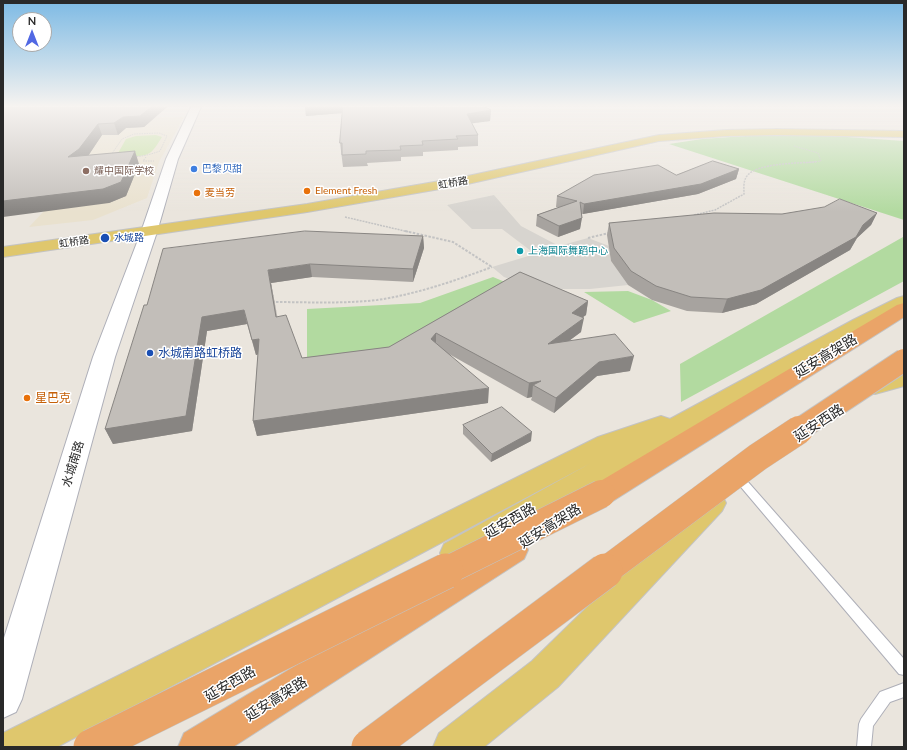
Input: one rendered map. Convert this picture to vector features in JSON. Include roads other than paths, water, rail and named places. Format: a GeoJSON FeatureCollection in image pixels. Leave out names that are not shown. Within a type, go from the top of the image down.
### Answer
{"type":"FeatureCollection","features":[{"type":"Feature","properties":{"kind":"highway","name":"延安高架路"},"geometry":{"type":"LineString","coordinates":[[198,747],[601,494],[904,309]]}},
{"type":"Feature","properties":{"kind":"highway"},"geometry":{"type":"LineString","coordinates":[[370,747],[758,457],[904,360]]}},
{"type":"Feature","properties":{"kind":"highway"},"geometry":{"type":"LineString","coordinates":[[91,747],[601,494]]}},
{"type":"Feature","properties":{"kind":"main road","name":"虹桥路"},"geometry":{"type":"LineString","coordinates":[[3,252],[457,177],[611,142]]}},
{"type":"Feature","properties":{"kind":"main road","name":"虹桥路"},"geometry":{"type":"LineString","coordinates":[[3,242],[150,227],[307,208],[463,181],[641,142]]}},
{"type":"Feature","properties":{"kind":"main road","name":"延安西路"},"geometry":{"type":"LineString","coordinates":[[120,747],[575,484],[860,324],[904,302]]}},
{"type":"Feature","properties":{"kind":"main road","name":"延安西路"},"geometry":{"type":"LineString","coordinates":[[350,747],[738,477],[904,367]]}},
{"type":"Feature","properties":{"kind":"main road","name":"延安西路"},"geometry":{"type":"LineString","coordinates":[[875,387],[904,379]]}},
{"type":"Feature","properties":{"kind":"main road"},"geometry":{"type":"LineString","coordinates":[[17,747],[607,443],[714,406]]}},
{"type":"Feature","properties":{"kind":"main road"},"geometry":{"type":"LineString","coordinates":[[453,747],[545,674],[738,477]]}},
{"type":"Feature","properties":{"kind":"street"},"geometry":{"type":"LineString","coordinates":[[150,227],[172,159],[180,142]]}},
{"type":"Feature","properties":{"kind":"street","name":"水城南路"},"geometry":{"type":"LineString","coordinates":[[3,699],[104,357],[150,227]]}},
{"type":"Feature","properties":{"kind":"lane"},"geometry":{"type":"LineString","coordinates":[[738,477],[904,670]]}},
{"type":"Feature","properties":{"kind":"lane"},"geometry":{"type":"LineString","coordinates":[[864,747],[866,724],[886,697],[904,690]]}},
{"type":"Feature","properties":{"kind":"place","name":"巴黎贝甜"},"geometry":{"type":"Point","coordinates":[194,169]}},
{"type":"Feature","properties":{"kind":"place","name":"耀中国际学校"},"geometry":{"type":"Point","coordinates":[86,171]}},
{"type":"Feature","properties":{"kind":"place","name":"Element Fresh"},"geometry":{"type":"Point","coordinates":[307,191]}},
{"type":"Feature","properties":{"kind":"place","name":"麦当劳"},"geometry":{"type":"Point","coordinates":[197,193]}},
{"type":"Feature","properties":{"kind":"place","name":"水城路"},"geometry":{"type":"Point","coordinates":[105,238]}},
{"type":"Feature","properties":{"kind":"place","name":"上海国际舞蹈中心"},"geometry":{"type":"Point","coordinates":[520,251]}},
{"type":"Feature","properties":{"kind":"place","name":"水城南路虹桥路"},"geometry":{"type":"Point","coordinates":[150,353]}},
{"type":"Feature","properties":{"kind":"place","name":"星巴克"},"geometry":{"type":"Point","coordinates":[27,398]}}]}
